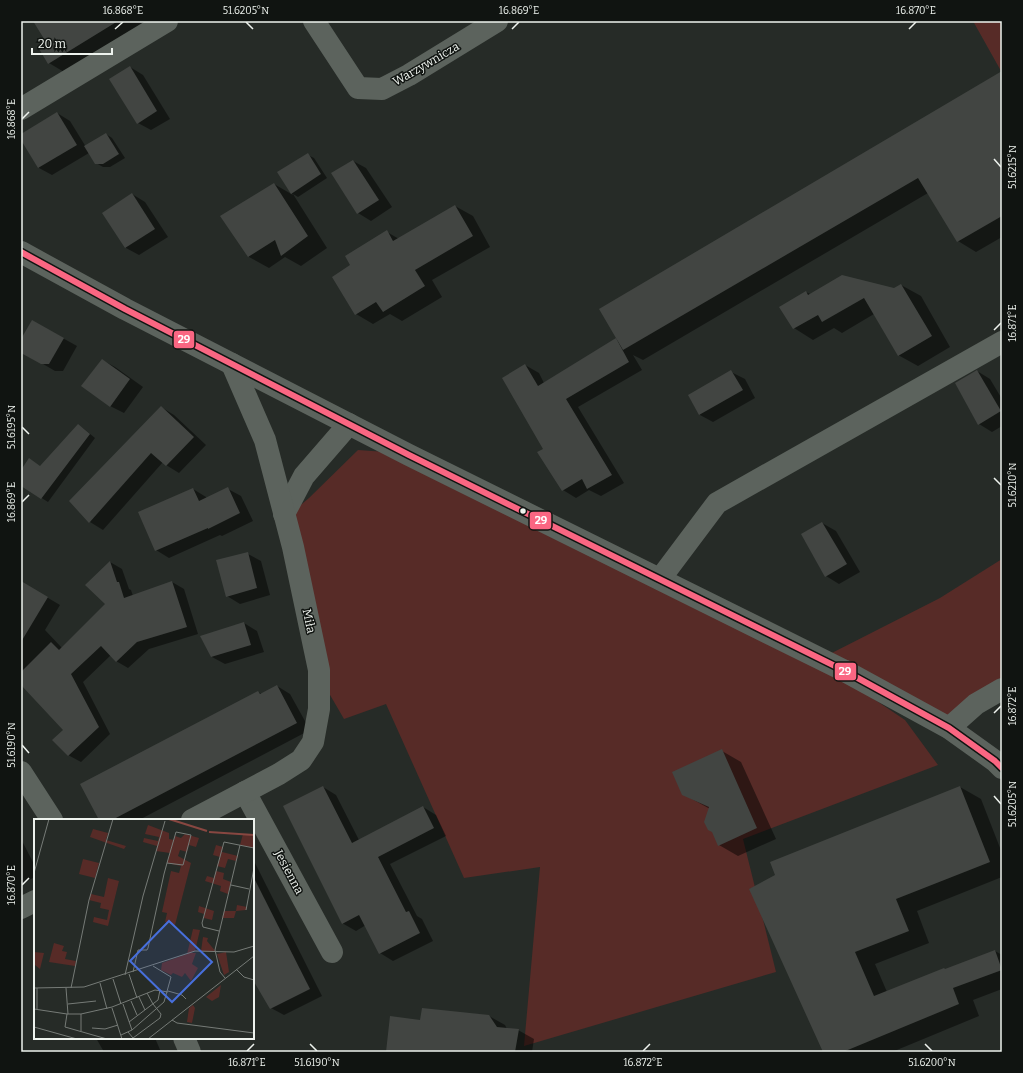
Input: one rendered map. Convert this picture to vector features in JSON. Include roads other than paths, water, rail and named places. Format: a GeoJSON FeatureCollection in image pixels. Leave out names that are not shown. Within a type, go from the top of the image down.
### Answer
{"type":"FeatureCollection","features":[{"type":"Feature","properties":{"kind":"street"},"geometry":{"type":"LineString","coordinates":[[21,109],[167,21]]}},
{"type":"Feature","properties":{"kind":"street","name":"Warzywnicza"},"geometry":{"type":"LineString","coordinates":[[314,21],[358,88],[382,89],[409,75],[497,21]]}},
{"type":"Feature","properties":{"kind":"street"},"geometry":{"type":"LineString","coordinates":[[21,252],[125,309],[349,424],[843,670],[949,728],[995,761],[1002,768]]}},
{"type":"Feature","properties":{"kind":"street"},"geometry":{"type":"LineString","coordinates":[[660,579],[717,503],[1002,342]]}},
{"type":"Feature","properties":{"kind":"street","name":"Miła"},"geometry":{"type":"LineString","coordinates":[[194,819],[279,774],[301,760],[313,742],[319,709],[319,670],[293,547],[265,440],[232,364]]}},
{"type":"Feature","properties":{"kind":"street"},"geometry":{"type":"LineString","coordinates":[[284,514],[304,476],[349,424]]}},
{"type":"Feature","properties":{"kind":"street"},"geometry":{"type":"LineString","coordinates":[[949,728],[976,704],[1002,689]]}},
{"type":"Feature","properties":{"kind":"street"},"geometry":{"type":"LineString","coordinates":[[21,772],[51,819]]}},
{"type":"Feature","properties":{"kind":"street","name":"Jesienna"},"geometry":{"type":"LineString","coordinates":[[245,792],[332,952]]}},
{"type":"Feature","properties":{"kind":"street"},"geometry":{"type":"LineString","coordinates":[[21,908],[34,902]]}},
{"type":"Feature","properties":{"kind":"street"},"geometry":{"type":"LineString","coordinates":[[184,1039],[190,1052]]}}]}
